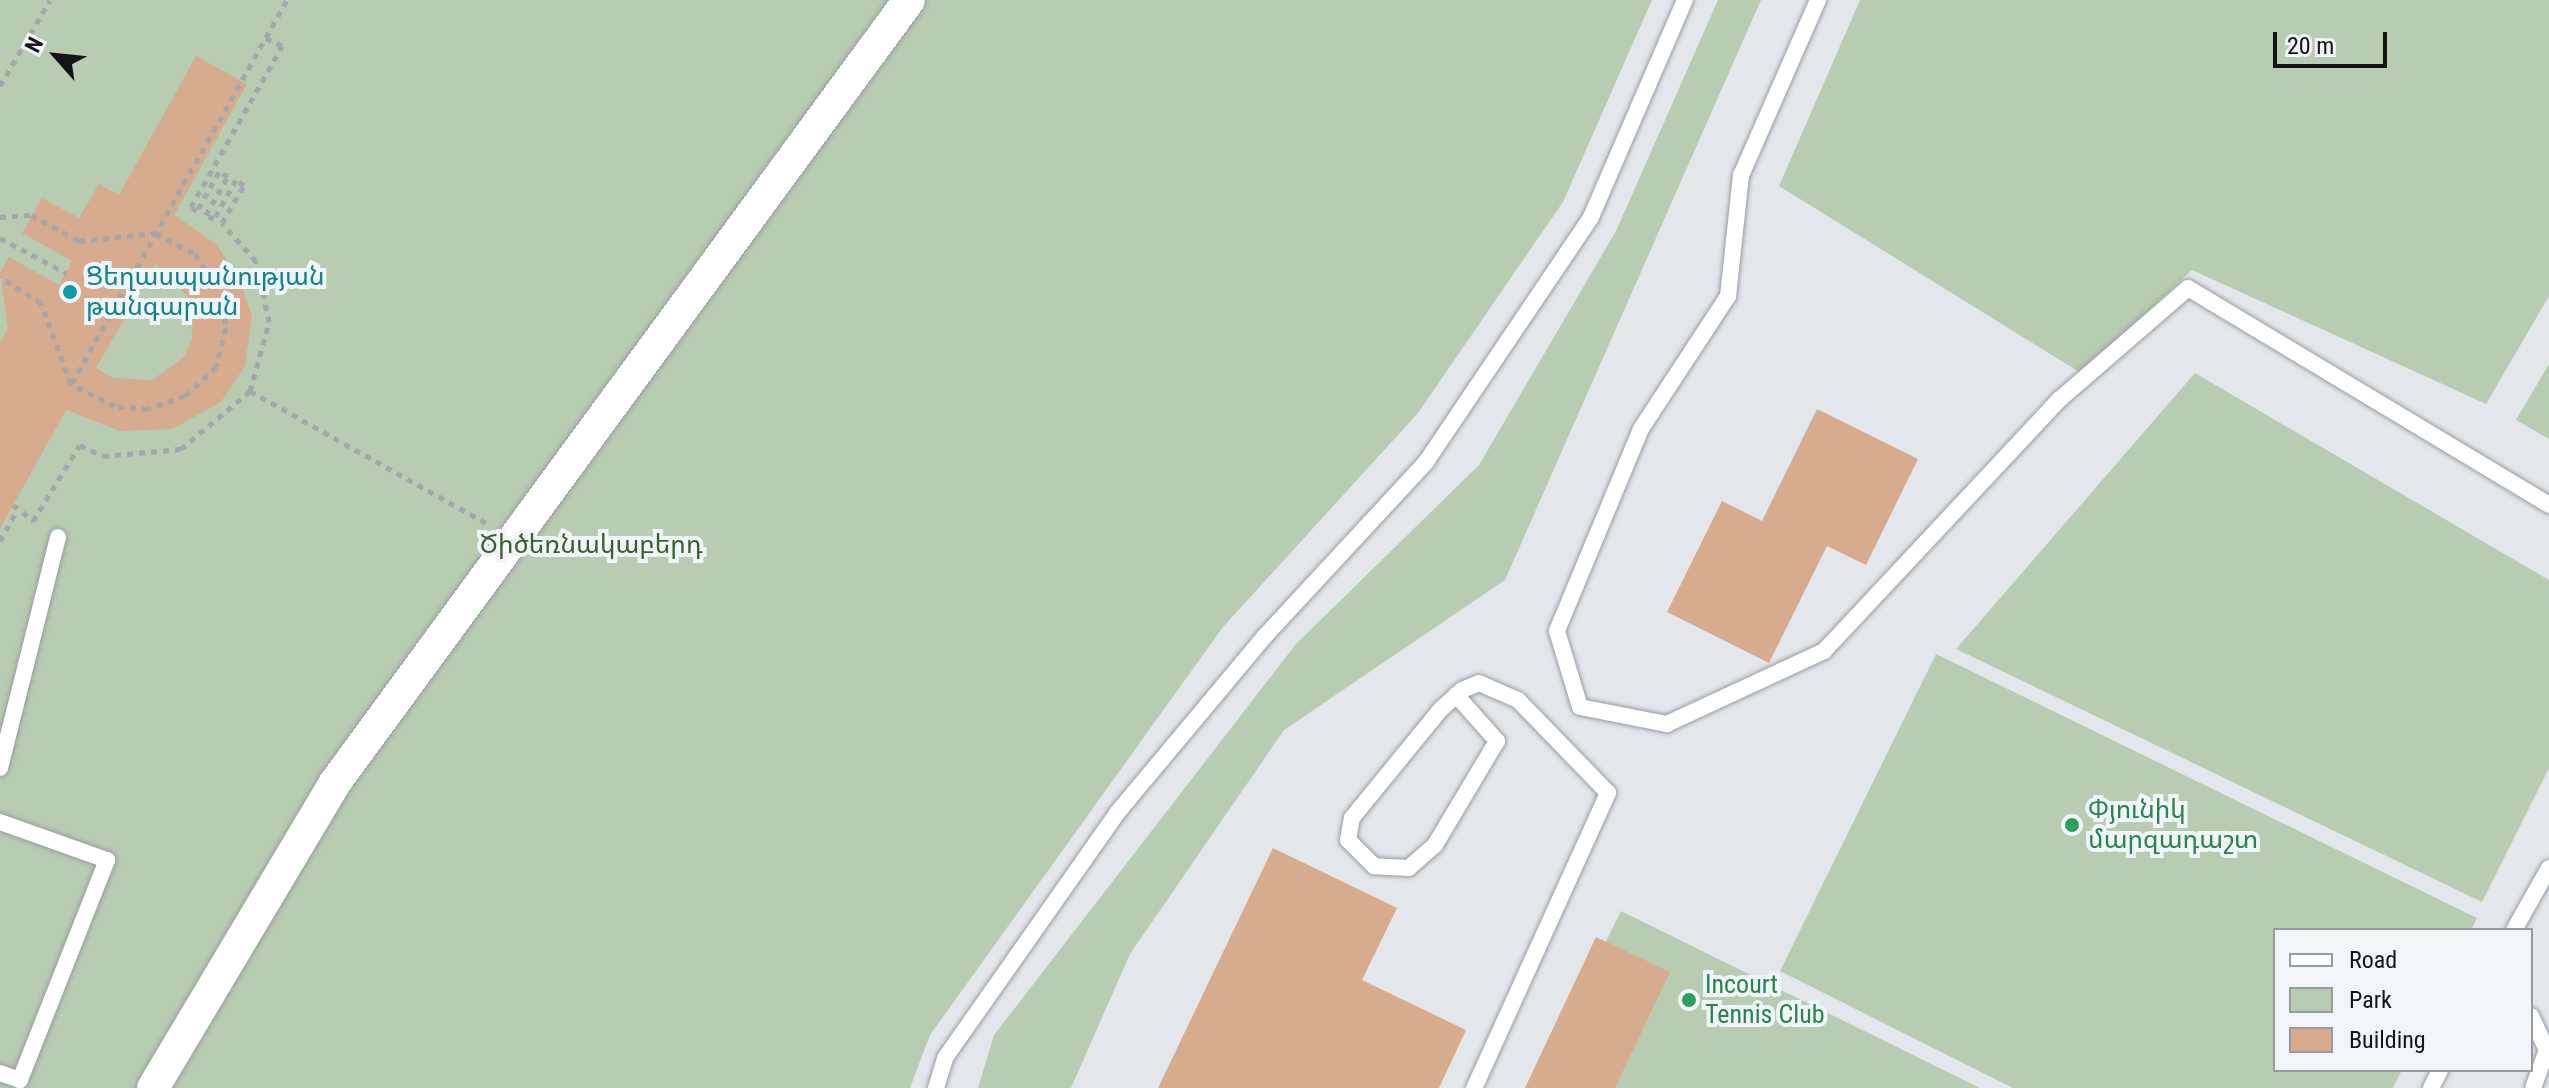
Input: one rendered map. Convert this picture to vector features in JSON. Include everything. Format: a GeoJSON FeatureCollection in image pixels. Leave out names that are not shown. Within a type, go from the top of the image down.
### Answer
{"type":"FeatureCollection","features":[{"type":"Feature","properties":{"kind":"street"},"geometry":{"type":"LineString","coordinates":[[153,1088],[334,784],[511,537],[909,0]]}},
{"type":"Feature","properties":{"kind":"lane"},"geometry":{"type":"LineString","coordinates":[[936,1088],[945,1058],[1117,813],[1265,636],[1426,462],[1591,217],[1685,0]]}},
{"type":"Feature","properties":{"kind":"lane"},"geometry":{"type":"LineString","coordinates":[[1818,0],[1741,175],[1728,296],[1641,429],[1557,631],[1580,707],[1667,724],[1824,651],[2060,399],[2188,288],[2549,505]]}},
{"type":"Feature","properties":{"kind":"lane"},"geometry":{"type":"LineString","coordinates":[[0,768],[58,537]]}},
{"type":"Feature","properties":{"kind":"lane"},"geometry":{"type":"LineString","coordinates":[[1456,695],[1497,741],[1435,845],[1409,868],[1374,866],[1348,840],[1352,818],[1456,695],[1479,683],[1496,685],[1608,793],[1474,1088]]}},
{"type":"Feature","properties":{"kind":"lane"},"geometry":{"type":"LineString","coordinates":[[0,822],[107,860],[20,1080],[0,1073]]}},
{"type":"Feature","properties":{"kind":"lane"},"geometry":{"type":"LineString","coordinates":[[2515,928],[2549,868]]}},
{"type":"Feature","properties":{"kind":"lane"},"geometry":{"type":"LineString","coordinates":[[2533,1020],[2547,1050],[2533,1088]]}},
{"type":"Feature","properties":{"kind":"path"},"geometry":{"type":"LineString","coordinates":[[0,86],[50,0]]}},
{"type":"Feature","properties":{"kind":"path"},"geometry":{"type":"LineString","coordinates":[[71,384],[287,0]]}},
{"type":"Feature","properties":{"kind":"path"},"geometry":{"type":"LineString","coordinates":[[33,521],[80,445],[129,457],[181,449],[250,391],[269,322],[256,261],[222,223],[244,185],[236,180],[214,219],[206,215],[228,176],[219,172],[197,211],[191,207],[282,46],[266,38]]}},
{"type":"Feature","properties":{"kind":"path"},"geometry":{"type":"LineString","coordinates":[[0,217],[31,215],[79,241],[156,233],[195,254],[222,294],[226,328],[216,367],[185,396],[148,409],[115,406],[71,384],[41,303],[0,277]]}},
{"type":"Feature","properties":{"kind":"path"},"geometry":{"type":"LineString","coordinates":[[0,238],[66,273]]}},
{"type":"Feature","properties":{"kind":"path"},"geometry":{"type":"LineString","coordinates":[[250,391],[511,537]]}},
{"type":"Feature","properties":{"kind":"path"},"geometry":{"type":"LineString","coordinates":[[0,541],[13,505]]}},
{"type":"Feature","properties":{"kind":"green space","name":"Ծիծեռնակաբերդ"},"geometry":{"type":"Polygon","coordinates":[[[0,0],[1652,0],[1563,202],[1418,413],[1223,627],[930,1035],[910,1088],[0,1088],[0,0]]]}},
{"type":"Feature","properties":{"kind":"green space"},"geometry":{"type":"Polygon","coordinates":[[[1718,0],[1761,0],[1505,580],[1284,730],[1130,954],[1071,1088],[978,1088],[994,1035],[1296,644],[1479,465],[1616,231],[1718,0]]]}},
{"type":"Feature","properties":{"kind":"green space"},"geometry":{"type":"Polygon","coordinates":[[[1860,0],[2549,0],[2549,296],[2486,404],[2192,270],[2081,373],[1779,186],[1860,0]]]}},
{"type":"Feature","properties":{"kind":"green space"},"geometry":{"type":"Polygon","coordinates":[[[2549,364],[2549,439],[2516,420],[2549,364]]]}},
{"type":"Feature","properties":{"kind":"green space"},"geometry":{"type":"Polygon","coordinates":[[[2195,373],[2549,580],[2549,768],[2482,902],[1956,649],[2195,373]]]}},
{"type":"Feature","properties":{"kind":"green space","name":"Փյունիկ մարզադաշտ"},"geometry":{"type":"Polygon","coordinates":[[[1936,654],[2477,918],[2472,928],[2273,928],[2273,1072],[2401,1072],[2393,1088],[2013,1088],[1780,971],[1936,654]]]}},
{"type":"Feature","properties":{"kind":"green space","name":"Incourt Tennis Club"},"geometry":{"type":"Polygon","coordinates":[[[1621,911],[1980,1088],[1533,1088],[1621,911]]]}},
{"type":"Feature","properties":{"kind":"building","name":"Ցեղասպանության թանգարան"},"geometry":{"type":"Polygon","coordinates":[[[196,56],[247,84],[174,215],[216,244],[239,279],[252,316],[245,366],[221,402],[173,429],[120,431],[66,410],[0,529],[0,343],[8,328],[0,273],[9,257],[59,285],[72,261],[22,233],[42,198],[79,218],[99,184],[119,195],[196,56]],[[156,264],[96,368],[113,378],[152,380],[184,357],[192,339],[191,300],[156,264]]]}},
{"type":"Feature","properties":{"kind":"building"},"geometry":{"type":"Polygon","coordinates":[[[1817,409],[1918,459],[1866,565],[1827,546],[1769,663],[1667,612],[1722,501],[1762,521],[1817,409]]]}},
{"type":"Feature","properties":{"kind":"building"},"geometry":{"type":"Polygon","coordinates":[[[1273,848],[1397,908],[1362,980],[1466,1030],[1439,1088],[1158,1088],[1273,848]]]}},
{"type":"Feature","properties":{"kind":"building"},"geometry":{"type":"Polygon","coordinates":[[[1596,937],[1670,972],[1615,1088],[1525,1088],[1596,937]]]}},
{"type":"Feature","properties":{"kind":"place","name":"Ցեղասպանության թանգարան"},"geometry":{"type":"Point","coordinates":[70,292]}},
{"type":"Feature","properties":{"kind":"place","name":"Փյունիկ մարզադաշտ"},"geometry":{"type":"Point","coordinates":[2072,825]}},
{"type":"Feature","properties":{"kind":"place","name":"Incourt Tennis Club"},"geometry":{"type":"Point","coordinates":[1689,1000]}}]}
